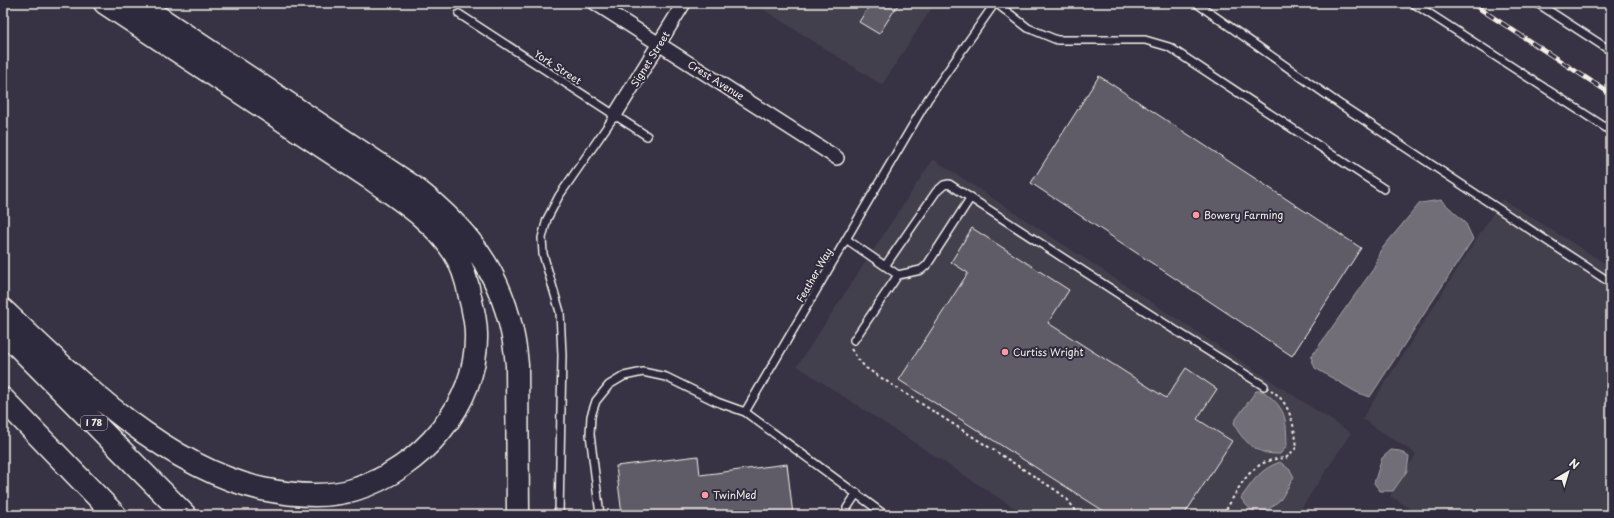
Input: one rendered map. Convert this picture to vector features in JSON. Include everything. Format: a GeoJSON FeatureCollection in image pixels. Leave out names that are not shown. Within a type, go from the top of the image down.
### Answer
{"type":"FeatureCollection","features":[{"type":"Feature","properties":{"kind":"highway"},"geometry":{"type":"LineString","coordinates":[[3,310],[95,394],[144,432],[207,468],[261,489],[286,493],[331,494],[354,490],[395,472],[416,457],[443,426],[463,393],[471,373],[475,353],[476,333],[474,312],[462,269],[454,252],[442,236],[409,205],[370,178],[105,3]]}},
{"type":"Feature","properties":{"kind":"highway"},"geometry":{"type":"LineString","coordinates":[[137,3],[412,186],[448,215],[471,242],[494,278],[504,300],[515,343],[517,365],[518,515]]}},
{"type":"Feature","properties":{"kind":"highway","name":"I 78"},"geometry":{"type":"LineString","coordinates":[[3,331],[185,515]]}},
{"type":"Feature","properties":{"kind":"highway"},"geometry":{"type":"LineString","coordinates":[[3,399],[115,515]]}},
{"type":"Feature","properties":{"kind":"highway"},"geometry":{"type":"LineString","coordinates":[[3,407],[46,451],[100,515]]}},
{"type":"Feature","properties":{"kind":"street","name":"Crest Avenue"},"geometry":{"type":"LineString","coordinates":[[595,3],[837,158]]}},
{"type":"Feature","properties":{"kind":"street","name":"Signet Street"},"geometry":{"type":"LineString","coordinates":[[615,115],[684,3]]}},
{"type":"Feature","properties":{"kind":"lane"},"geometry":{"type":"LineString","coordinates":[[996,3],[1028,28],[1057,40],[1145,40],[1168,47],[1384,189]]}},
{"type":"Feature","properties":{"kind":"lane","name":"Feather Way"},"geometry":{"type":"LineString","coordinates":[[745,412],[928,99],[996,3]]}},
{"type":"Feature","properties":{"kind":"lane"},"geometry":{"type":"LineString","coordinates":[[1196,3],[1341,105],[1611,283]]}},
{"type":"Feature","properties":{"kind":"lane"},"geometry":{"type":"LineString","coordinates":[[1413,3],[1611,131]]}},
{"type":"Feature","properties":{"kind":"lane"},"geometry":{"type":"LineString","coordinates":[[1537,3],[1611,51]]}},
{"type":"Feature","properties":{"kind":"lane","name":"York Street"},"geometry":{"type":"LineString","coordinates":[[459,14],[647,136]]}},
{"type":"Feature","properties":{"kind":"lane"},"geometry":{"type":"LineString","coordinates":[[559,515],[562,355],[560,312],[543,254],[542,238],[547,219],[559,196],[615,115]]}},
{"type":"Feature","properties":{"kind":"lane"},"geometry":{"type":"LineString","coordinates":[[885,266],[940,188],[949,184],[1264,386]]}},
{"type":"Feature","properties":{"kind":"lane"},"geometry":{"type":"LineString","coordinates":[[854,340],[898,275],[921,270],[927,265],[970,197]]}},
{"type":"Feature","properties":{"kind":"lane"},"geometry":{"type":"LineString","coordinates":[[846,238],[898,275]]}},
{"type":"Feature","properties":{"kind":"lane"},"geometry":{"type":"LineString","coordinates":[[600,515],[590,434],[591,416],[596,401],[609,385],[624,376],[643,372],[666,377],[717,402],[745,412],[885,515]]}},
{"type":"Feature","properties":{"kind":"lane"},"geometry":{"type":"LineString","coordinates":[[847,515],[846,508],[857,493]]}},
{"type":"Feature","properties":{"kind":"path"},"geometry":{"type":"LineString","coordinates":[[854,340],[851,349],[866,368],[1057,491],[1067,499],[1079,515]]}},
{"type":"Feature","properties":{"kind":"path"},"geometry":{"type":"LineString","coordinates":[[1223,515],[1254,468],[1267,460],[1286,458],[1297,447],[1290,412],[1280,396],[1264,386]]}},
{"type":"Feature","properties":{"kind":"shaded area"},"geometry":{"type":"Polygon","coordinates":[[[753,3],[935,3],[882,85],[753,3]]]}},
{"type":"Feature","properties":{"kind":"shaded area"},"geometry":{"type":"Polygon","coordinates":[[[933,159],[1351,433],[1297,515],[1025,515],[797,366],[933,159]]]}},
{"type":"Feature","properties":{"kind":"shaded area"},"geometry":{"type":"Polygon","coordinates":[[[1502,199],[1611,267],[1611,515],[1420,515],[1390,496],[1416,454],[1362,419],[1502,199]]]}},
{"type":"Feature","properties":{"kind":"shaded area"},"geometry":{"type":"Polygon","coordinates":[[[1441,200],[1465,222],[1473,239],[1370,397],[1356,392],[1315,368],[1311,357],[1374,268],[1380,251],[1420,203],[1441,200]]]}},
{"type":"Feature","properties":{"kind":"shaded area"},"geometry":{"type":"Polygon","coordinates":[[[1256,391],[1263,391],[1271,397],[1277,403],[1284,415],[1287,446],[1280,454],[1262,452],[1252,446],[1242,437],[1234,422],[1256,391]]]}},
{"type":"Feature","properties":{"kind":"shaded area"},"geometry":{"type":"Polygon","coordinates":[[[1391,450],[1400,451],[1409,457],[1407,471],[1393,491],[1380,491],[1374,483],[1382,458],[1391,450]]]}},
{"type":"Feature","properties":{"kind":"shaded area"},"geometry":{"type":"Polygon","coordinates":[[[1280,462],[1290,470],[1294,477],[1281,499],[1262,515],[1258,514],[1250,509],[1241,498],[1253,481],[1262,472],[1280,462]]]}},
{"type":"Feature","properties":{"kind":"building"},"geometry":{"type":"Polygon","coordinates":[[[871,3],[899,3],[879,34],[859,22],[871,3]]]}},
{"type":"Feature","properties":{"kind":"building","name":"Bowery Farming"},"geometry":{"type":"Polygon","coordinates":[[[1099,76],[1361,248],[1292,356],[1031,183],[1099,76]]]}},
{"type":"Feature","properties":{"kind":"building","name":"Curtiss Wright"},"geometry":{"type":"Polygon","coordinates":[[[972,228],[1069,290],[1048,323],[1166,398],[1186,368],[1217,389],[1197,419],[1232,441],[1184,515],[1110,515],[899,380],[968,273],[951,262],[972,228]]]}},
{"type":"Feature","properties":{"kind":"building","name":"TwinMed"},"geometry":{"type":"Polygon","coordinates":[[[698,456],[700,475],[787,464],[793,515],[622,515],[616,466],[698,456]]]}},
{"type":"Feature","properties":{"kind":"railway"},"geometry":{"type":"LineString","coordinates":[[1471,3],[1611,94]]}},
{"type":"Feature","properties":{"kind":"place","name":"Bowery Farming"},"geometry":{"type":"Point","coordinates":[1196,215]}},
{"type":"Feature","properties":{"kind":"place","name":"Curtiss Wright"},"geometry":{"type":"Point","coordinates":[1005,352]}},
{"type":"Feature","properties":{"kind":"place","name":"TwinMed"},"geometry":{"type":"Point","coordinates":[705,495]}}]}
